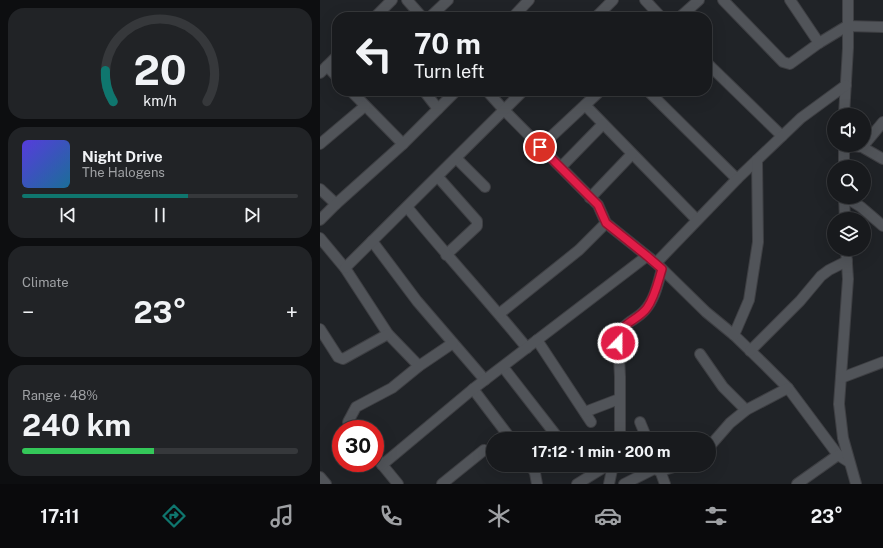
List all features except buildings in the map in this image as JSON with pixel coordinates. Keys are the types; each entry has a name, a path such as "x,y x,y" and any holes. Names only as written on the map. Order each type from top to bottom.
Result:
{"street":[{"path":"380,12 392,0"},
{"path":"407,0 418,12"},
{"path":"435,12 448,0"},
{"path":"518,12 529,0"},
{"path":"601,12 613,0"},
{"path":"645,0 656,12"},
{"path":"686,12 699,0"},
{"path":"723,0 786,64 796,61 819,43 847,26 883,27"},
{"path":"790,0 819,43"},
{"path":"844,108 848,48 848,0"},
{"path":"332,61 323,70 332,74"},
{"path":"712,68 782,136"},
{"path":"620,432 620,377 618,336 626,325 644,312 648,306 656,289 659,266 697,220 737,179 801,118 846,85"},
{"path":"356,96 403,144"},
{"path":"428,96 438,109"},
{"path":"320,220 403,144 451,96"},
{"path":"491,96 598,205 606,223 659,266 706,312 734,335 788,388 838,455 849,462"},
{"path":"345,268 518,96"},
{"path":"540,147 595,96"},
{"path":"653,96 737,179"},
{"path":"585,105 697,220"},
{"path":"320,144 365,106"},
{"path":"871,136 883,122"},
{"path":"561,167 603,124"},
{"path":"871,151 881,157"},
{"path":"590,198 632,154"},
{"path":"456,158 485,187"},
{"path":"734,335 749,300 758,242 757,160"},
{"path":"438,177 477,221 477,226 473,231 446,255"},
{"path":"320,189 336,204"},
{"path":"856,204 883,226"},
{"path":"407,207 446,255 499,314 527,348"},
{"path":"499,314 579,250 606,223"},
{"path":"320,238 345,268 388,334 419,366"},
{"path":"372,241 417,301 485,380"},
{"path":"384,456 473,390 647,256"},
{"path":"847,256 848,279 839,404 841,426 849,462 856,484"},
{"path":"750,351 800,301 821,276 847,261"},
{"path":"320,329 338,357 343,359 388,334"},
{"path":"537,340 591,422"},
{"path":"349,420 356,407 392,388 419,366 453,343"},
{"path":"700,354 722,387 746,410"},
{"path":"841,378 883,362"},
{"path":"503,367 553,432"},
{"path":"716,439 730,423 746,410 788,388"},
{"path":"473,390 506,432"},
{"path":"585,412 619,399"},
{"path":"640,422 644,432"},
{"path":"442,484 484,450"},
{"path":"797,484 838,455"},
{"path":"384,467 398,484"},
{"path":"534,472 537,484"},
{"path":"577,484 597,472"},
{"path":"609,484 612,472"},
{"path":"624,484 648,472"},
{"path":"660,472 665,484"},
{"path":"320,477 326,484"}],"route":[{"path":"540,147 598,205 606,223 662,269 656,289 648,306 644,312 626,325 620,332 618,336 618,343"}]}
